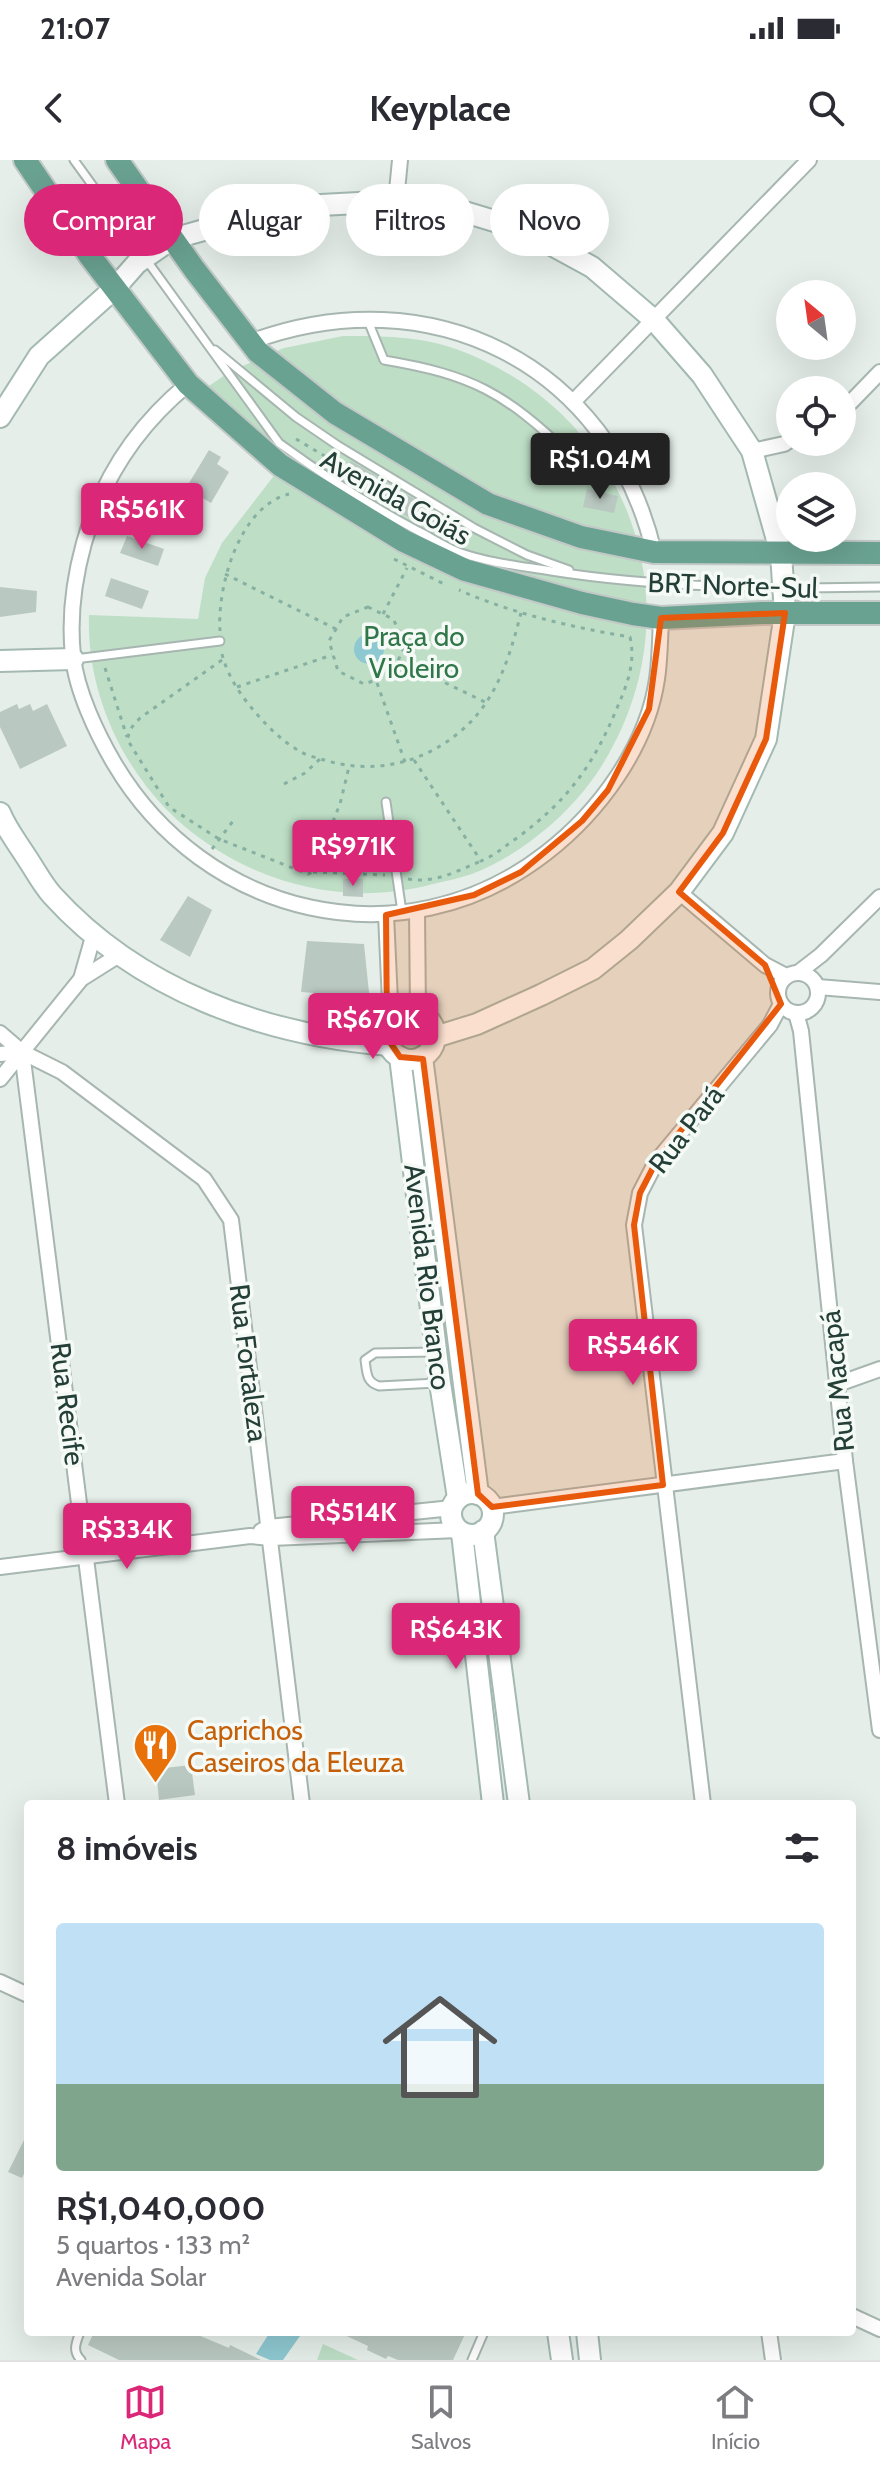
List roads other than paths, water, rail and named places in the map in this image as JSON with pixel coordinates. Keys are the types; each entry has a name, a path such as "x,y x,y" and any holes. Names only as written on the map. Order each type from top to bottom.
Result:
{"main road":[{"name":"Avenida Goiás","path":"25,160 90,256 188,384 280,465 404,541 465,570 582,603 661,618 880,613"},
{"name":"Avenida Goiás","path":"117,160 134,184"},
{"name":"Avenida Goiás","path":"183,254 250,342 335,413 488,504 581,537 654,552 880,553"}],"street":[{"path":"398,184 400,160"},
{"path":"573,402 809,160"},
{"path":"183,236 321,205 346,204"},
{"path":"435,1037 477,1024 593,969 629,940 679,892 723,833 766,739 785,613 781,554 752,451 702,375 654,320 592,267 524,230 474,215"},
{"path":"0,417 39,356 148,256"},
{"path":"250,342 282,330 340,320 422,323 468,336 527,364 573,402 615,455 648,527 654,552"},
{"path":"856,395 880,372"},
{"path":"188,384 165,403 135,436 113,469 96,507 78,567 72,617 73,659 86,704 105,747 131,792 162,828 202,861 279,901 333,914 410,913 474,895 521,872 582,821 608,790 635,743 657,679 661,618"},
{"path":"752,451 776,446"},
{"path":"2,662 73,659"},
{"path":"0,813 50,893 93,937 151,977 229,1012 335,1040 394,1051 406,1059 422,1057 429,1052 435,1037 431,1023 418,1013 403,1013 391,1023"},
{"path":"679,892 765,965 802,982 837,990 880,992"},
{"path":"802,982 821,955 880,897"},
{"path":"410,913 418,1013"},
{"path":"386,915 391,1023 388,1030 394,1051"},
{"path":"81,979 93,937"},
{"path":"0,1079 81,979 119,955"},
{"name":"Rua Pará","path":"702,1800 634,1225 640,1193 656,1162 770,1025 792,1010 811,1009 802,982"},
{"name":"Rua Macapá","path":"802,982 778,996 792,1010 801,1031 845,1461 880,1730"},
{"name":"Rua Fortaleza","path":"0,1033 22,1052 62,1072 204,1179 231,1220 302,1800"},
{"name":"Avenida Rio Branco","path":"394,1051 440,1383 470,1502"},
{"path":"0,1054 22,1052"},
{"name":"Rua Recife","path":"22,1052 117,1800"},
{"name":"Avenida Rio Branco","path":"422,1057 470,1502"},
{"path":"838,1384 880,1369"},
{"path":"0,1567 250,1536 470,1502 663,1485 845,1461"},
{"path":"270,1532 460,1532 473,1535 483,1531 492,1521 470,1502"},
{"path":"470,1502 451,1520 460,1532 493,1800"},
{"path":"420,1512 422,1532"},
{"path":"483,1531 518,1800"},
{"path":"863,1595 880,1603"},
{"path":"0,1982 24,1993"},
{"path":"856,2318 880,2329"},
{"path":"559,2336 562,2360"},
{"path":"587,2336 590,2360"},
{"path":"770,2336 773,2360"}],"lane":[{"name":"BRT Norte-Sul","path":"74,160 279,443 381,510 459,552 492,561 658,584 783,589 880,587"},
{"path":"367,319 384,360 432,368 468,380 505,399 530,417 569,454 615,455"},
{"name":"BRT Norte-Sul","path":"206,342 296,417 337,445 474,528 527,555 586,576"},
{"path":"73,659 220,641"},
{"path":"386,802 410,913"},
{"path":"437,1352 375,1353 365,1360 367,1378 379,1386 440,1383"},
{"path":"78,2336 74,2347 76,2356 81,2360"},
{"path":"472,2360 482,2336"}],"water":[{"path":"369,634 379,639 384,649 379,659 369,664 359,659 354,649 359,639"},
{"path":"267,2336 300,2336 283,2360 270,2360 256,2354"}],"place":[{"name":"Caprichos Caseiros da Eleuza","path":"156,1785"}],"park label":[{"name":"Praça do Violeiro","path":"414,652"}]}
